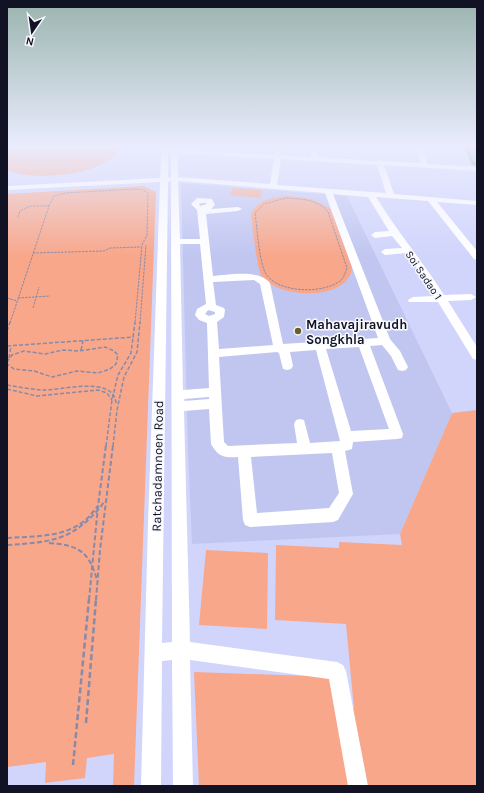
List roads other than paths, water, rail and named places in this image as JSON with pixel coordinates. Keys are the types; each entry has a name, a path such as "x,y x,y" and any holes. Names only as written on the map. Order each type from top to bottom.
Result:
{"street":[{"path":"7,188 116,182"},
{"name":"Ratchadamnoen Road","path":"151,786 155,523 170,182"},
{"name":"Ratchadamnoen Road","path":"172,182 190,206 176,242 183,786"},
{"path":"209,182 273,187 308,187 328,191 477,204"},
{"path":"273,187 274,182"},
{"path":"386,182 391,196"},
{"path":"328,191 385,341 396,354 402,367"},
{"name":"Soi Sadao 1","path":"371,195 394,233 422,268 477,356"},
{"path":"431,200 477,257"},
{"path":"238,209 190,206 205,241 212,307 218,308 220,313 218,318 212,320 214,398 218,444 225,452 304,448 397,434 363,343"},
{"path":"375,235 394,233"},
{"path":"176,242 205,241"},
{"path":"385,252 407,250"},
{"path":"209,279 255,277 261,279 265,283 281,349 287,366"},
{"path":"413,300 471,297"},
{"path":"213,353 385,341"},
{"path":"244,451 250,520 333,515 346,494 342,442 320,346"},
{"path":"178,401 214,398"},
{"path":"300,424 304,448"},
{"path":"154,653 181,650 337,670 358,786"}],"place":[{"name":"Mahavajiravudh Songkhla","path":"298,331"}]}
